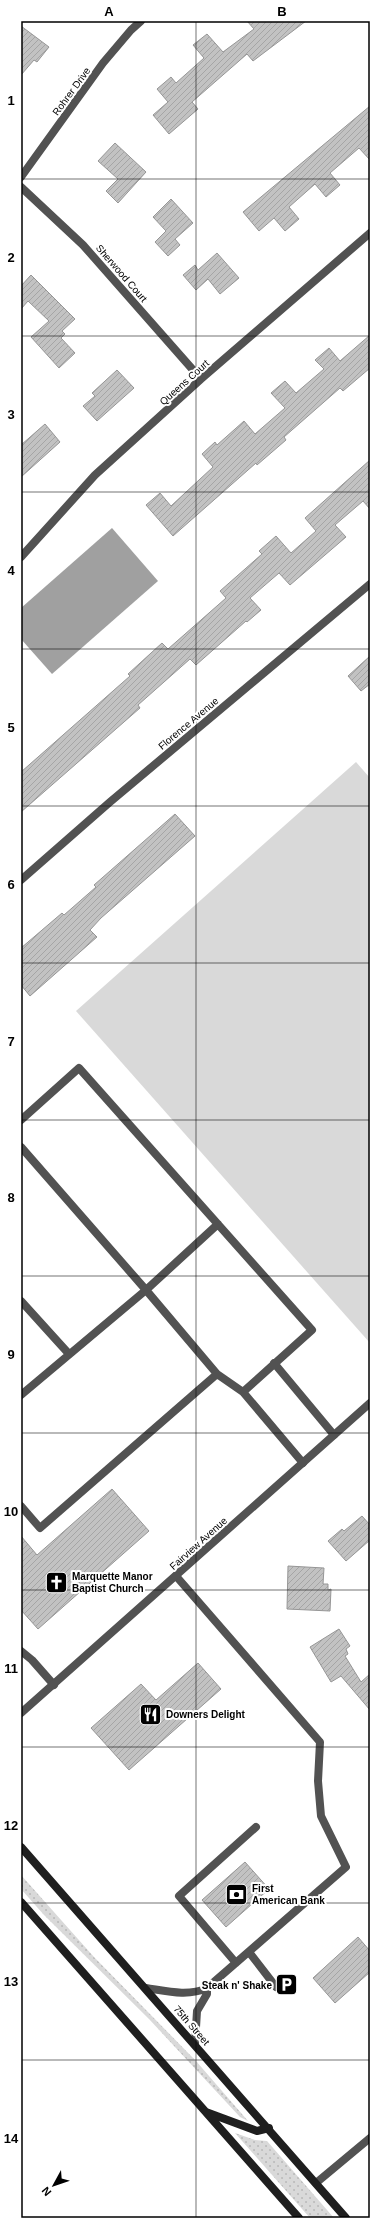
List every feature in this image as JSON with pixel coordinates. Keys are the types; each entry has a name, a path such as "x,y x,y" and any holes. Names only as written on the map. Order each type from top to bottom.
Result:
{"main road":[{"name":"75th Street","path":"21,1847 269,2128 346,2218"},
{"path":"21,1902 299,2218"},
{"path":"206,2112 257,2131 269,2128"}],"street":[{"name":"Rohrer Drive","path":"21,177 104,63 131,30 141,21"},
{"name":"Sherwood Court","path":"21,187 83,245 201,379"},
{"name":"Queens Court","path":"21,557 95,475 201,379 370,233"},
{"name":"Florence Avenue","path":"21,880 116,797 370,584"},
{"path":"21,1120 79,1068 312,1330 242,1392"},
{"path":"21,1147 217,1374 242,1392 302,1463"},
{"path":"21,1395 146,1290 218,1224"},
{"path":"21,1301 69,1354"},
{"path":"274,1363 334,1435"},
{"path":"21,1506 40,1528 217,1374"},
{"name":"Fairview Avenue","path":"21,1713 370,1403"},
{"path":"146,1988 179,1993 194,1993 207,1988 346,1867 321,1816 318,1781 320,1742 176,1576"},
{"path":"21,1651 32,1660 54,1685"},
{"path":"236,1963 179,1896 256,1828"},
{"path":"249,1952 276,1987"},
{"path":"195,2044 198,2011 207,1994 207,1988"},
{"path":"316,2183 370,2138"}],"shaded area":[{"path":"112,528 158,581 52,674 21,639 21,608"},
{"path":"356,762 370,778 370,1343 76,1011"},
{"path":"21,1875 94,1957 196,2061 248,2121 240,2117 149,2019 44,1915 21,1889"},
{"path":"235,2133 255,2140 267,2141 334,2218 310,2218"}],"building":[{"path":"247,21 306,21 253,61 247,54 192,102 198,109 169,134 153,115 168,102 157,89 171,77 176,83 204,58 193,45 207,34 223,52 254,29"},
{"path":"21,26 49,47 37,62 34,60 21,75"},
{"path":"370,106 370,160 359,148 330,173 340,185 326,197 315,184 289,207 299,219 285,231 274,218 259,231 243,212"},
{"path":"115,143 146,172 118,203 106,191 118,179 98,161"},
{"path":"171,199 193,223 175,239 180,245 168,256 155,242 166,231 153,217"},
{"path":"217,253 239,278 220,294 208,279 196,290 183,275 195,265 198,270"},
{"path":"31,275 75,319 62,331 65,334 61,338 75,353 59,368 31,337 49,321 28,301 21,309 21,286"},
{"path":"370,335 370,368 343,391 340,388 284,437 286,440 257,465 256,463 173,536 146,505 160,493 171,506 213,467 202,454 215,442 217,445 244,421 255,434 285,408 271,393 285,381 296,393 324,369 315,360 329,348 340,361"},
{"path":"117,370 134,388 97,421 83,406 95,396 92,393"},
{"path":"45,424 60,442 21,477 21,445"},
{"path":"370,460 370,509 363,501 335,525 346,537 290,585 279,573 250,598 261,610 247,622 246,621 196,665 190,659 138,705 140,708 21,812 21,772 130,676 128,674 162,643 168,649 226,598 220,591 262,554 259,551 276,536 291,553 316,531 305,518"},
{"path":"370,656 370,684 361,691 348,676"},
{"path":"175,814 195,836 101,918 90,930 97,937 30,996 21,985 21,948 62,913 64,915 96,887 94,885"},
{"name":"Marquette Manor Baptist Church","path":"112,1489 149,1531 38,1629 21,1610 21,1536 37,1555"},
{"path":"362,1516 370,1525 370,1540 346,1561 328,1541 342,1529 344,1531"},
{"path":"288,1566 324,1568 323,1584 328,1584 328,1590 331,1589 330,1611 287,1609"},
{"path":"339,1629 350,1646 346,1649 348,1654 345,1656 361,1682 370,1674 370,1710 341,1676 331,1682 310,1647"},
{"name":"Downers Delight","path":"198,1663 221,1689 129,1770 91,1728 141,1684 156,1700"},
{"name":"First American Bank","path":"245,1862 269,1889 226,1927 202,1900"},
{"path":"358,1937 370,1951 370,1972 335,2003 313,1978"}],"place":[{"name":"Marquette Manor Baptist Church","path":"56,1582"},
{"name":"Downers Delight","path":"150,1714"},
{"name":"First American Bank","path":"236,1894"},
{"name":"Steak n' Shake","path":"287,1985"}]}
